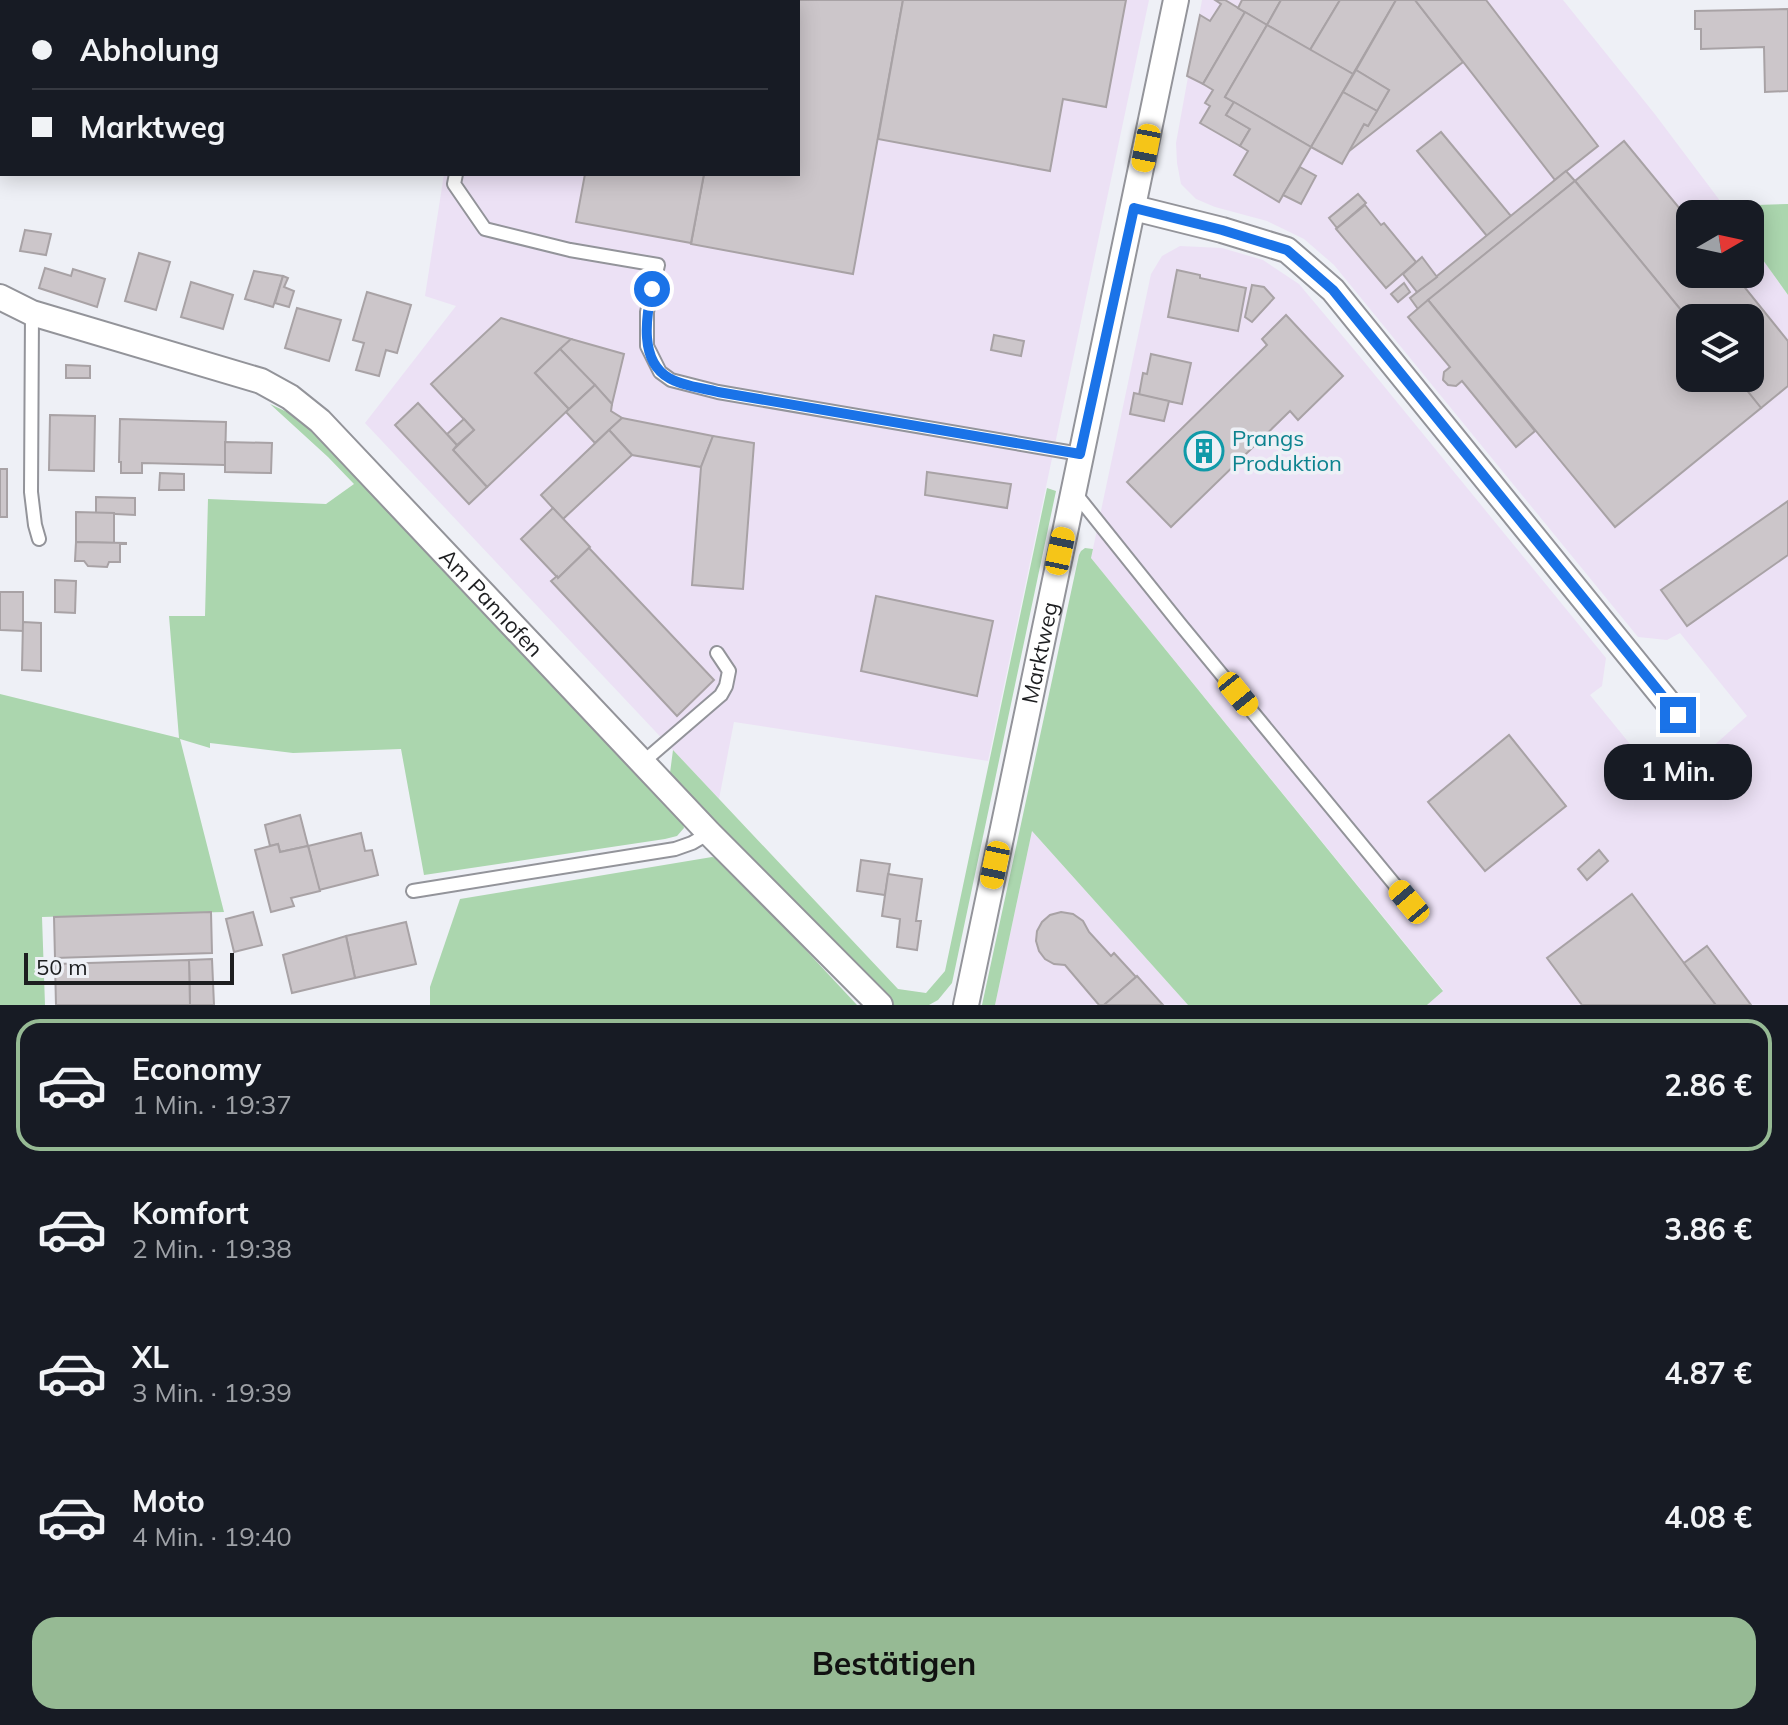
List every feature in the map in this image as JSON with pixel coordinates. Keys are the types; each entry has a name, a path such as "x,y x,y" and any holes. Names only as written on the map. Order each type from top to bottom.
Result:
{"street":[{"name":"Marktweg","path":"966,1005 1176,0"},
{"path":"1134,208 1287,250 1333,290 1678,715"},
{"name":"Am Pannofen","path":"0,297 32,313 261,381 290,397 320,421 709,833 880,1005"}],"lane":[{"path":"456,176 454,184 485,229 570,250 658,265 647,312 647,346 660,372 671,380 718,392 1080,454"},
{"path":"32,313 31,492 39,539"},
{"path":"1073,490 1409,902"},
{"path":"643,762 721,695 729,671 717,653"},
{"path":"413,891 675,849 709,833"}],"shaded area":[{"path":"800,0 1149,0 988,761 734,722 719,799 365,423 456,306 425,296 444,176 800,176"},
{"path":"1202,0 1563,0 1719,200 1676,200 1676,288 1764,288 1764,262 1788,295 1788,1005 1427,1005 1443,990 1091,558 1151,274 1162,256 1180,246 1222,248 1263,260 1299,284 1361,358 1606,658 1602,686 1590,695 1666,788 1747,716 1680,633 1667,640 1638,637 1334,265 1304,239 1267,221 1196,199 1181,184 1176,143"},
{"path":"1032,831 1188,1005 995,1005"}],"green space":[{"path":"1788,204 1788,295 1764,262 1764,205"},
{"path":"270,404 287,412 317,434 682,820 684,828 677,836 665,839 424,875 401,749 293,753 210,743 210,748 180,739 224,912 42,917 45,1005 0,1005 0,694 179,738 169,616 205,616 208,499 326,504 354,484"},
{"path":"1047,488 1056,491 952,983 938,1000 929,1005 894,1005 878,994 670,773 673,750 898,989 926,993 945,971"},
{"path":"1085,548 1093,549 1091,558 1443,991 1427,1005 1188,1005 1032,831 995,1005 982,1005 1079,555"},
{"path":"712,857 721,859 857,1005 430,1005 430,987 460,899"}],"building":[{"path":"800,0 903,0 853,274 691,244 704,176 800,176"},
{"path":"903,0 1126,0 1106,107 1063,99 1050,171 878,139"},
{"path":"1215,0 1225,0 1245,12 1203,84 1187,76 1200,15 1210,21 1221,4"},
{"path":"1242,0 1281,0 1267,25 1238,8"},
{"path":"1281,0 1340,0 1310,50 1267,25"},
{"path":"1340,0 1396,0 1353,74 1310,50"},
{"path":"1396,0 1415,0 1463,62 1348,152 1389,90 1356,70"},
{"path":"1415,0 1486,0 1598,146 1555,180"},
{"path":"1788,9 1788,91 1765,92 1764,47 1701,49 1701,29 1695,29 1695,11"},
{"path":"1245,12 1267,25 1225,97 1234,102 1226,115 1250,129 1240,146 1200,123 1210,106 1205,103 1213,90 1203,84"},
{"path":"1267,25 1353,74 1311,147 1225,97"},
{"path":"1356,70 1389,90 1377,111 1343,92"},
{"path":"1343,92 1377,111 1368,126 1364,124 1342,164 1311,147"},
{"path":"1234,102 1311,147 1279,202 1234,175 1248,151 1240,146 1250,129 1226,115"},
{"path":"1441,132 1511,216 1487,236 1417,151"},
{"path":"1624,141 1676,204 1676,288 1745,288 1758,304 1676,304 1575,181"},
{"path":"1300,167 1316,176 1301,204 1283,195"},
{"path":"1566,171 1575,181 1418,309 1410,298"},
{"path":"585,176 704,176 691,243 576,222"},
{"path":"1575,181 1676,304 1676,392 1748,392 1761,408 1615,527 1428,300"},
{"path":"1358,194 1366,203 1337,228 1329,218"},
{"path":"1365,205 1416,262 1386,288 1336,229"},
{"path":"25,230 51,234 46,255 20,251"},
{"path":"139,253 170,262 156,310 125,301"},
{"path":"1422,257 1437,277 1417,292 1403,274"},
{"path":"45,268 71,276 73,269 105,279 97,307 39,288"},
{"path":"1177,270 1246,288 1238,331 1168,317"},
{"path":"254,271 283,276 273,307 245,299"},
{"path":"283,276 288,278 284,287 294,291 289,307 275,303"},
{"path":"191,282 233,295 223,329 181,317"},
{"path":"1404,283 1410,292 1398,302 1391,294"},
{"path":"1252,285 1264,287 1274,298 1252,322 1245,317"},
{"path":"367,292 411,305 397,353 386,350 379,376 356,370 364,343 353,340"},
{"path":"1428,300 1535,431 1516,447 1462,381 1456,386 1448,385 1443,380 1444,372 1450,367 1408,317"},
{"path":"297,308 341,320 329,361 285,348"},
{"path":"1764,311 1788,341 1788,386 1761,408 1748,392 1764,392"},
{"name":"Prangs Produktion","path":"1286,315 1343,376 1298,420 1290,411 1171,527 1127,482 1267,345 1262,339"},
{"path":"501,318 571,339 535,373 569,409 487,487 453,450 474,430 431,384"},
{"path":"994,335 1024,341 1021,356 991,350"},
{"path":"571,339 624,354 612,404 560,349"},
{"path":"560,349 595,385 569,409 535,373"},
{"path":"1151,354 1191,363 1182,404 1139,395"},
{"path":"66,365 90,366 90,378 66,378"},
{"path":"595,385 612,404 611,411 622,418 595,443 566,412"},
{"path":"1134,393 1169,401 1164,421 1130,414"},
{"path":"418,403 457,445 453,450 487,487 469,504 395,425"},
{"path":"50,415 95,416 94,471 49,470"},
{"path":"622,418 713,436 701,467 632,455 609,430"},
{"path":"120,419 226,422 225,465 142,463 142,473 121,473"},
{"path":"464,419 474,430 457,445 447,434"},
{"path":"609,430 632,455 563,519 541,495"},
{"path":"713,436 754,443 743,589 692,585 701,467"},
{"path":"225,442 272,443 271,473 225,472"},
{"path":"0,469 7,469 7,517 0,517"},
{"path":"927,472 1011,484 1007,508 925,495"},
{"path":"160,473 184,474 184,490 159,490"},
{"path":"96,497 135,498 135,515 96,513"},
{"path":"1788,501 1788,555 1687,626 1661,590"},
{"path":"553,508 590,547 558,578 521,539"},
{"path":"76,512 114,513 114,543 76,542"},
{"path":"76,542 126,544 120,544 120,562 109,562 107,567 88,566 84,561 75,561"},
{"path":"589,548 714,680 677,716 551,581"},
{"path":"55,580 76,581 75,613 55,612"},
{"path":"0,592 23,592 23,631 0,630"},
{"path":"876,596 993,621 977,696 861,671"},
{"path":"23,622 41,623 41,671 22,670"},
{"path":"1509,735 1566,806 1485,871 1428,802"},
{"path":"300,815 308,846 280,852 278,844 270,846 265,825"},
{"path":"361,833 365,851 372,850 378,875 319,890 308,846"},
{"path":"278,844 280,852 308,846 320,891 291,898 294,906 271,912 255,850"},
{"path":"1599,850 1608,861 1587,880 1578,869"},
{"path":"861,860 890,864 885,895 857,891"},
{"path":"888,874 922,879 916,921 921,921 917,950 897,947 900,919 882,916"},
{"path":"1632,894 1716,1005 1582,1005 1547,958"},
{"path":"211,912 212,953 55,958 54,917"},
{"path":"253,912 262,945 234,952 226,919"},
{"path":"1061,912 1073,914 1083,921 1111,956 1114,953 1136,977 1104,1005 1099,1005 1065,965 1054,964 1039,951 1037,931 1042,922 1050,915"},
{"path":"406,922 416,964 355,978 346,936"},
{"path":"346,936 355,978 292,993 283,955"},
{"path":"1707,946 1751,1005 1716,1005 1684,963"},
{"path":"212,959 214,1005 190,1005 189,960"},
{"path":"189,960 190,1005 56,1005 55,964"},
{"path":"1136,977 1163,1005 1104,1005"}],"place":[{"name":"Prangs Produktion","path":"1204,451"}],"route":[{"path":"652,289 647,312 647,346 660,372 671,380 718,392 1080,454 1134,208 1287,250 1333,290 1678,715"}]}
